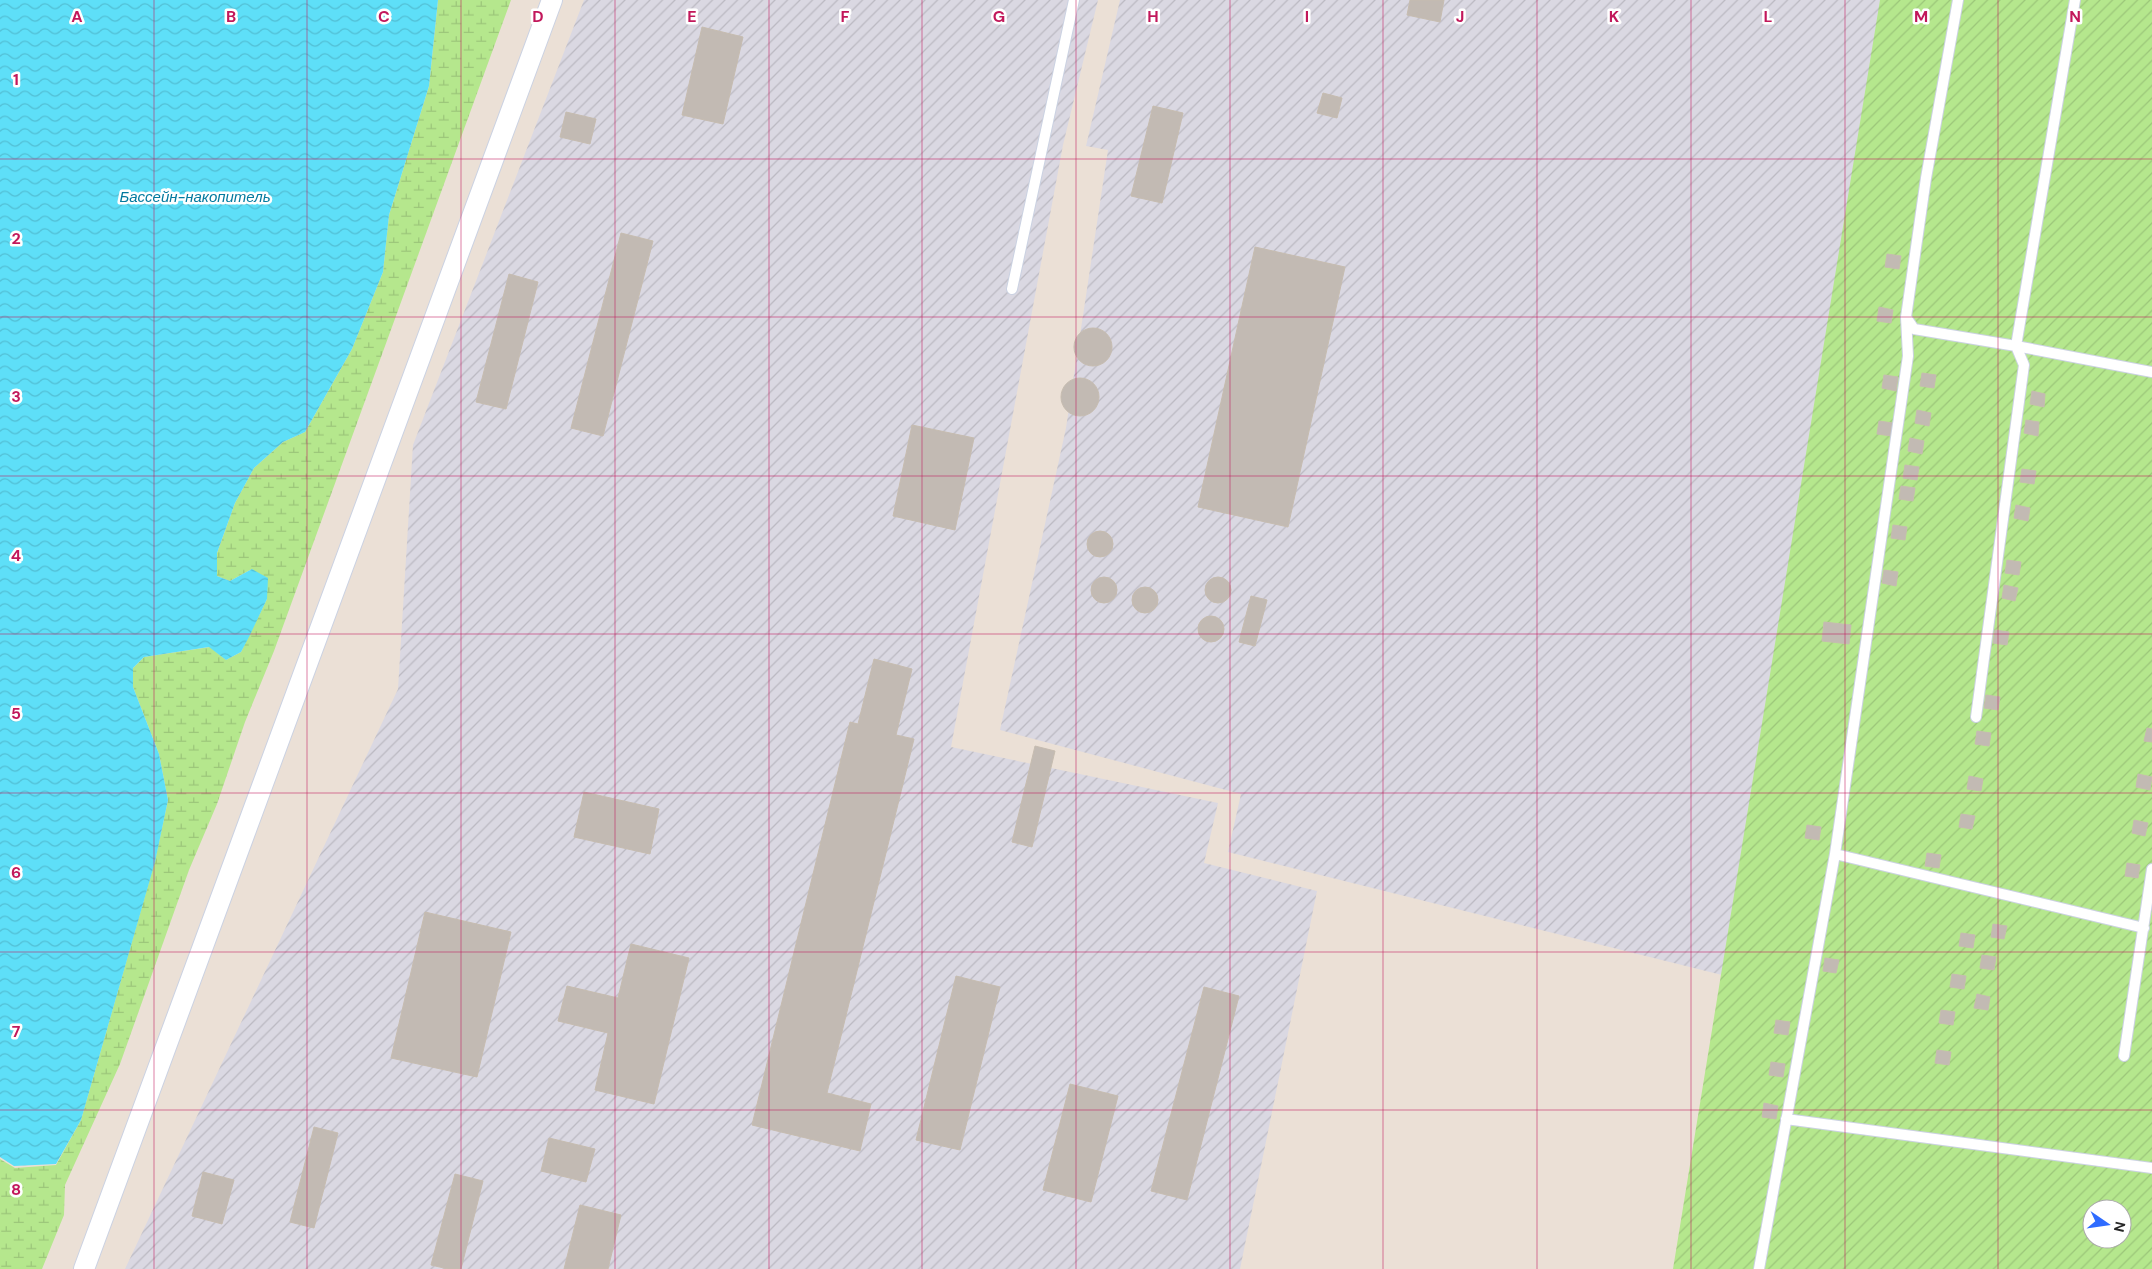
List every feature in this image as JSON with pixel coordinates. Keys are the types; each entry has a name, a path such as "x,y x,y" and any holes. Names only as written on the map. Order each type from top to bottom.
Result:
{"street":[{"path":"84,1269 552,0"}],"lane":[{"path":"1012,289 1074,0"},
{"path":"1759,1269 1835,854 1908,356 1906,317 1926,178 1958,0"},
{"path":"1976,717 2024,365 2016,346 2075,0"},
{"path":"1906,317 1914,329 2152,372"},
{"path":"1835,854 2144,928"},
{"path":"2124,1056 2152,869"},
{"path":"1786,1119 2152,1168"}],"shaded area":[{"path":"584,0 1098,0 1063,145 951,747 1218,803 1204,863 1317,891 1240,1269 125,1269 398,689 413,445"},
{"path":"1120,0 1890,0 1730,977 1228,852 1241,794 1000,730 1066,428 1108,150 1086,146"}],"green space":[{"path":"438,0 511,0 274,651 245,722 217,804 189,870 120,1064 65,1185 64,1215 42,1269 0,1269 0,1159 15,1168 56,1165 81,1120 155,861 168,800 159,754 133,687 133,668 144,657 210,647 226,660 241,652 267,599 252,569 230,581 217,576 217,553 235,503 254,468 283,442 305,432 352,349 383,272 389,215 429,86"},
{"path":"1880,0 2152,0 2152,1269 1673,1269"}],"water":[{"name":"Бассейн-накопитель","path":"0,0 438,0 429,86 389,215 383,272 352,349 305,432 283,442 254,468 235,503 217,553 217,576 230,581 252,569 268,578 267,599 241,652 226,660 209,647 144,657 133,668 133,687 159,754 168,800 155,862 81,1120 56,1164 14,1166 0,1157"}],"building":[{"path":"1410,0 1444,0 1440,22 1407,15"},
{"path":"702,27 743,37 723,124 682,115"},
{"path":"1323,93 1342,98 1337,118 1317,113"},
{"path":"1153,106 1183,113 1162,203 1131,196"},
{"path":"566,112 596,119 590,144 560,137"},
{"path":"621,233 653,241 603,436 571,428"},
{"path":"1255,247 1345,267 1288,527 1198,507"},
{"path":"1887,254 1901,256 1899,269 1885,267"},
{"path":"509,274 538,282 506,409 476,402"},
{"path":"1879,307 1893,310 1891,323 1877,321"},
{"path":"1093,328 1100,329 1106,334 1111,340 1111,354 1106,360 1100,365 1093,366 1086,365 1080,360 1075,354 1074,347 1075,340 1080,334 1086,329"},
{"path":"1922,373 1936,375 1934,388 1920,386"},
{"path":"1884,375 1898,377 1896,391 1882,388"},
{"path":"1080,378 1087,379 1093,384 1098,390 1098,404 1093,410 1087,415 1080,416 1073,415 1067,410 1062,404 1061,397 1062,390 1067,384 1073,379"},
{"path":"2032,391 2045,394 2044,407 2030,404"},
{"path":"1917,410 1931,413 1929,426 1915,423"},
{"path":"2026,420 2039,422 2038,436 2024,433"},
{"path":"1879,421 1893,423 1891,436 1877,434"},
{"path":"912,425 974,438 955,530 893,516"},
{"path":"1910,438 1924,441 1922,454 1908,451"},
{"path":"1905,465 1919,467 1917,480 1903,478"},
{"path":"2022,469 2036,471 2034,484 2020,482"},
{"path":"1901,486 1915,488 1913,501 1899,499"},
{"path":"2016,505 2030,508 2028,521 2014,518"},
{"path":"1893,525 1907,527 1905,540 1891,538"},
{"path":"1100,531 1109,535 1113,544 1109,553 1100,557 1091,553 1087,544 1091,535"},
{"path":"2007,560 2021,562 2019,575 2005,573"},
{"path":"1884,570 1898,572 1896,586 1882,583"},
{"path":"1104,577 1113,581 1117,590 1113,599 1104,603 1095,599 1091,590 1095,581"},
{"path":"1218,577 1227,581 1231,590 1227,599 1218,603 1209,599 1205,590 1209,581"},
{"path":"2004,585 2018,588 2015,601 2002,598"},
{"path":"1145,587 1154,591 1158,600 1154,609 1145,613 1136,609 1132,600 1136,591"},
{"path":"1251,596 1267,600 1255,646 1239,642"},
{"path":"1211,616 1220,620 1224,629 1220,638 1211,642 1202,638 1198,629 1202,620"},
{"path":"1824,622 1851,625 1849,644 1822,641"},
{"path":"1995,630 2009,632 2007,645 1993,643"},
{"path":"874,659 912,669 896,735 914,739 827,1093 871,1104 860,1151 752,1125 850,722 858,724"},
{"path":"1986,695 2000,697 1998,710 1984,708"},
{"path":"2147,728 2152,729 2152,742 2144,741"},
{"path":"1977,731 1991,733 1989,746 1975,744"},
{"path":"1035,746 1055,751 1032,847 1012,842"},
{"path":"2138,774 2152,777 2150,790 2136,787"},
{"path":"1969,776 1983,779 1981,791 1967,789"},
{"path":"584,792 659,809 650,854 574,837"},
{"path":"1961,814 1975,816 1972,829 1959,827"},
{"path":"2134,820 2148,823 2145,836 2132,833"},
{"path":"1807,825 1821,827 1819,840 1805,838"},
{"path":"1927,853 1941,855 1939,868 1925,866"},
{"path":"2127,863 2140,865 2138,878 2125,876"},
{"path":"425,912 511,932 477,1077 391,1058"},
{"path":"1993,924 2007,926 2004,939 1991,937"},
{"path":"1961,933 1975,935 1973,948 1959,946"},
{"path":"631,944 689,958 654,1104 595,1090 608,1033 558,1021 567,986 618,998"},
{"path":"1982,955 1996,957 1994,970 1980,968"},
{"path":"1825,958 1839,960 1836,973 1823,971"},
{"path":"1952,974 1966,976 1964,989 1950,987"},
{"path":"956,976 1000,987 960,1150 916,1140"},
{"path":"1204,987 1239,996 1187,1200 1151,1191"},
{"path":"1977,994 1990,997 1988,1010 1974,1008"},
{"path":"1941,1010 1955,1012 1953,1025 1939,1023"},
{"path":"1776,1020 1790,1022 1788,1035 1774,1033"},
{"path":"1937,1050 1951,1052 1949,1065 1935,1063"},
{"path":"1771,1062 1785,1064 1783,1077 1769,1075"},
{"path":"1070,1084 1118,1096 1091,1202 1043,1190"},
{"path":"1764,1103 1778,1106 1776,1119 1762,1117"},
{"path":"314,1127 338,1133 314,1228 290,1222"},
{"path":"549,1138 595,1149 586,1182 541,1171"},
{"path":"203,1172 234,1180 222,1224 192,1216"},
{"path":"455,1174 483,1181 461,1269 448,1269 431,1265"},
{"path":"580,1205 621,1215 608,1269 564,1269"}]}
